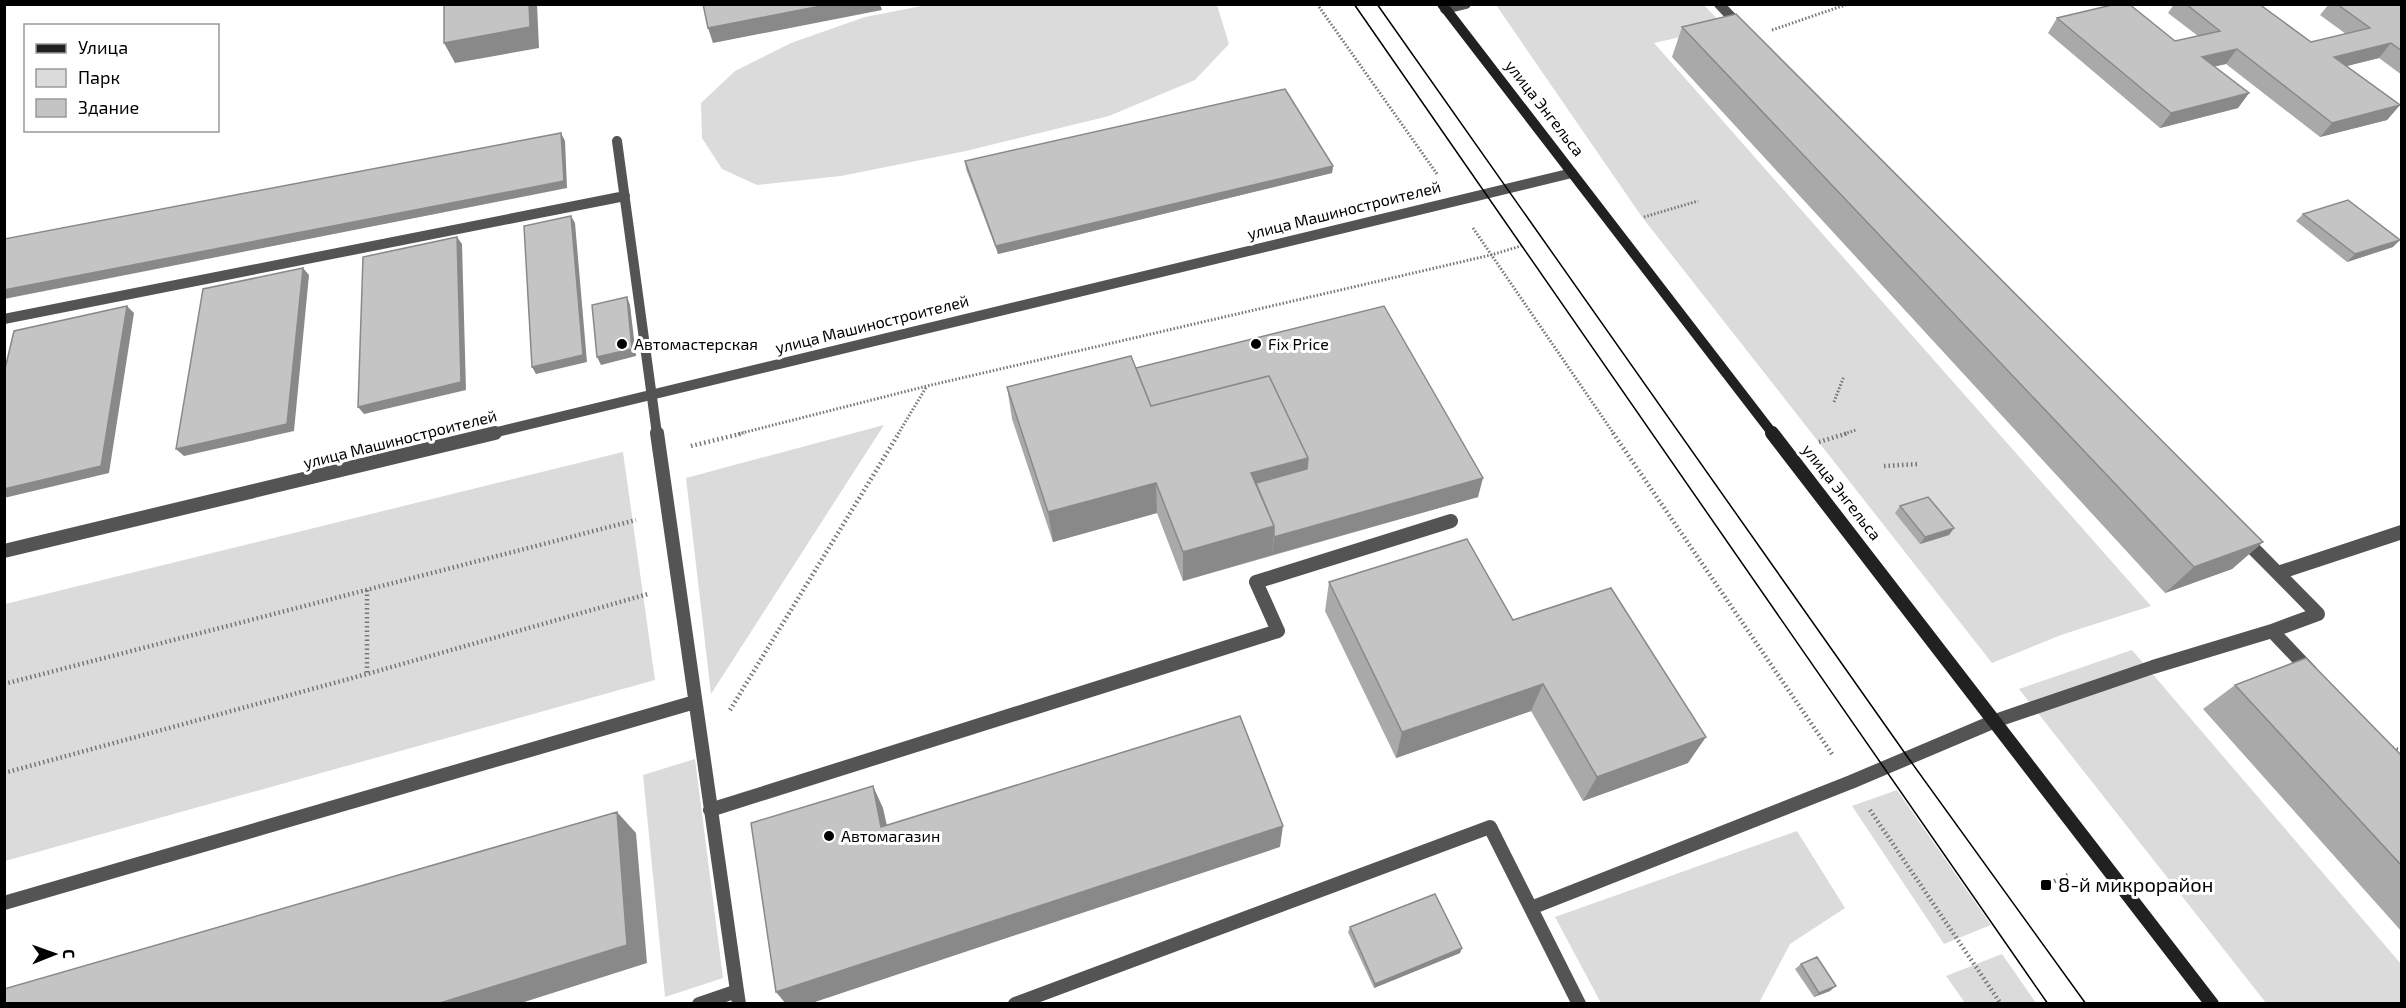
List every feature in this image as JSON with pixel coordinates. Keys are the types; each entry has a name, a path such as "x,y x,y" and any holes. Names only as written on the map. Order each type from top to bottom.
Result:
{"main road":[{"name":"улица Энгельса","path":"1444,7 2212,1004"}],"street":[{"path":"1444,7 1466,4"},
{"path":"1719,4 1751,37"},
{"path":"617,141 702,757 738,997 699,1004"},
{"name":"улица Машиностроителей","path":"4,551 1572,172"},
{"path":"4,318 625,196"},
{"path":"710,810 1278,631 1256,582 1451,521"},
{"path":"1531,908 1851,782 1995,721 2318,614 2236,530"},
{"path":"2278,573 2402,532"},
{"path":"2272,631 2319,680"},
{"path":"4,903 695,702"},
{"path":"1015,1004 1490,827 1579,1004"}],"path":[{"path":"1317,4 1423,155"},
{"path":"1751,37 1848,4"},
{"path":"1642,217 1698,201"},
{"path":"661,454 927,386 1491,255 1521,246"},
{"path":"1491,255 2001,1004"},
{"path":"1834,402 1844,376"},
{"path":"702,757 927,386"},
{"path":"1884,466 1918,464"},
{"path":"4,684 669,511"},
{"path":"4,773 367,674 680,585"},
{"path":"367,590 367,674"},
{"path":"2391,748 2402,752"}],"green space":[{"path":"927,5 1217,5 1229,44 1195,80 1109,116 966,151 841,176 757,185 722,169 702,138 701,103 735,71 791,43 865,17"},
{"path":"1496,5 1704,5 1725,27 1654,43 2151,606 2061,635 1992,663 1642,217"},
{"path":"884,425 711,694 686,478"},
{"path":"623,452 655,680 5,861 5,604"},
{"path":"2132,650 2401,964 2401,1003 2266,1003 2019,689"},
{"path":"695,759 723,978 665,997 643,775"},
{"path":"1897,790 1991,925 1944,944 1852,806"},
{"path":"1797,831 1845,908 1790,944 1759,1003 1601,1003 1555,917"},
{"path":"2002,954 2036,1003 1965,1003 1946,976"}],"building":[{"path":"444,4 529,4 530,27 444,43"},
{"path":"703,4 831,4 708,28"},
{"path":"2116,4 2129,4 2175,41 2220,31 2186,4 2259,4 2311,42 2370,28 2337,4 2402,4 2402,51 2391,43 2334,57 2400,105 2332,123 2237,49 2202,57 2249,93 2171,113 2057,18"},
{"path":"1736,14 2263,542 2194,567 1682,27"},
{"path":"1285,89 1333,166 996,246 965,161"},
{"path":"561,133 564,181 4,290 4,239"},
{"path":"2348,200 2400,240 2355,254 2303,214"},
{"path":"571,216 583,355 532,367 524,226"},
{"path":"457,237 461,382 358,407 363,257"},
{"path":"303,268 287,424 176,449 203,289"},
{"path":"627,297 632,349 597,357 592,305"},
{"path":"127,306 101,466 4,489 4,373 14,331"},
{"path":"1384,306 1483,478 1274,537 1274,526 1256,483 1307,469 1308,458 1269,376 1151,406 1136,368"},
{"path":"1131,356 1151,406 1269,376 1308,458 1251,473 1274,526 1183,552 1156,483 1048,512 1007,387"},
{"path":"1928,497 1954,528 1925,537 1900,506"},
{"path":"1467,539 1513,620 1611,588 1706,737 1597,777 1543,684 1402,732 1329,582"},
{"path":"2306,658 2402,756 2402,866 2235,685"},
{"path":"1240,716 1283,826 776,992 751,823 873,786 881,827"},
{"path":"617,812 627,945 437,1004 4,1004 4,989"},
{"path":"1435,894 1462,948 1375,984 1350,927"},
{"path":"1817,957 1836,986 1819,993 1801,964"}],"tram line":[{"path":"1354,4 2048,1004"},
{"path":"1377,4 1909,759 2086,1004"}],"place":[{"name":"Автомастерская","path":"622,344"},
{"name":"Fix Price","path":"1256,344"},
{"name":"Автомагазин","path":"829,836"},
{"name":"8-й микрорайон","path":"2046,885"}]}
